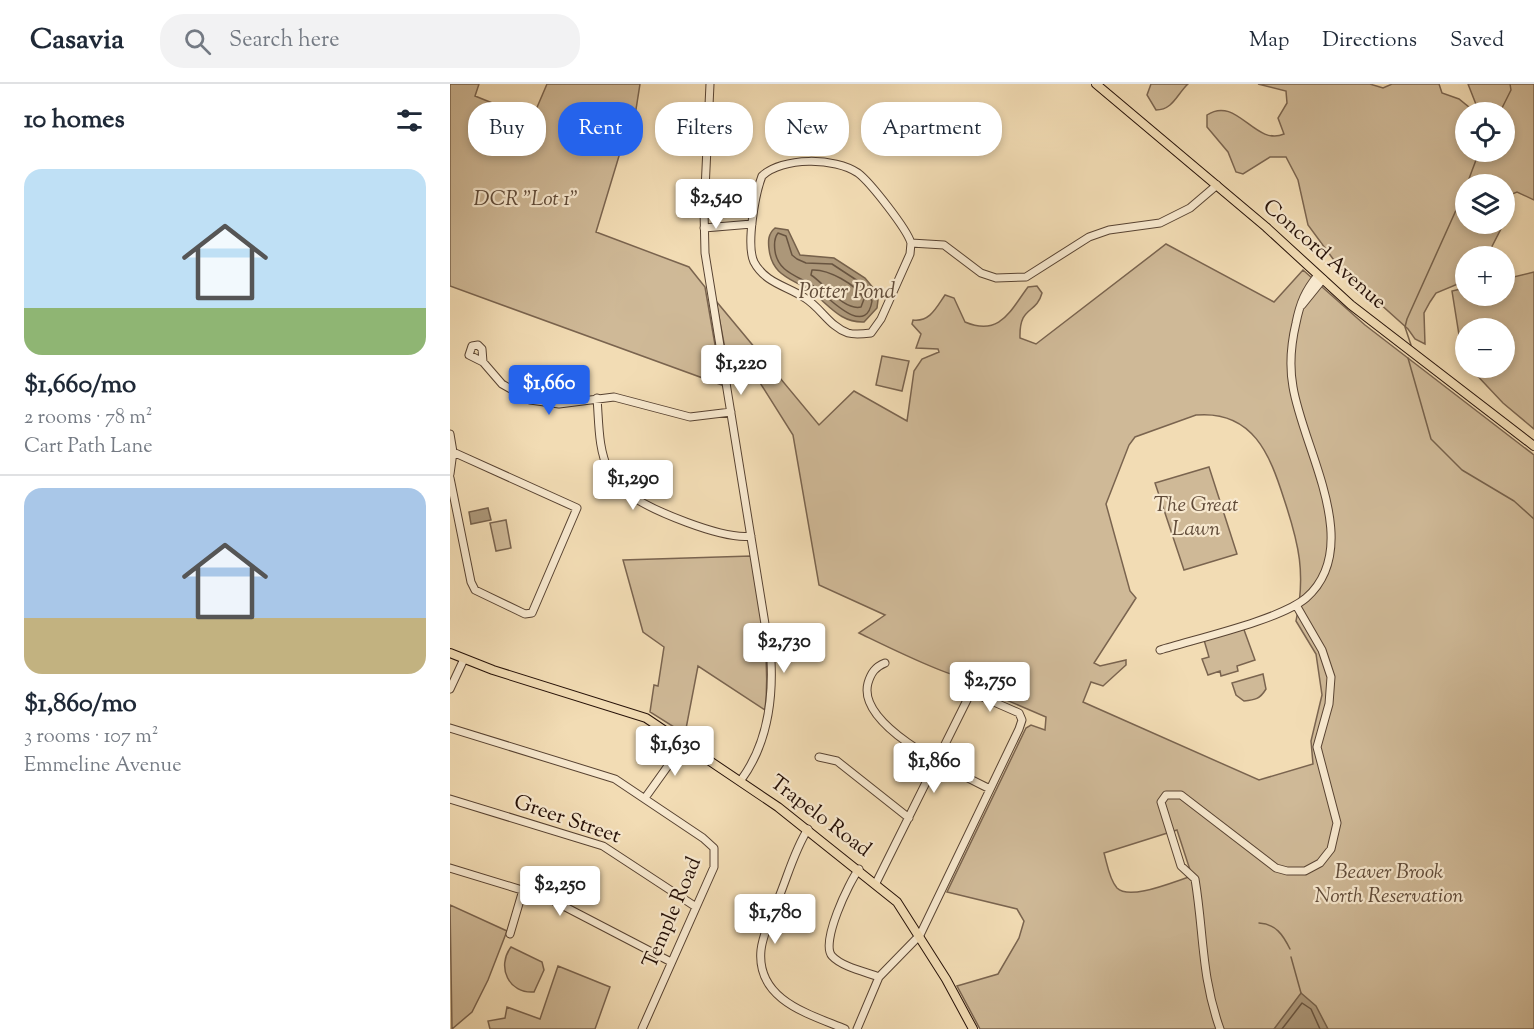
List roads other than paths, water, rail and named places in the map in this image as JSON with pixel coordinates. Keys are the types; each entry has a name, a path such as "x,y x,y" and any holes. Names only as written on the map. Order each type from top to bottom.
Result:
{"main road":[{"name":"Concord Avenue","path":"1096,84 1217,185 1396,341 1534,446"},
{"name":"Trapelo Road","path":"450,653 646,718 741,780 808,829 897,902 958,998 973,1029"}],"street":[{"path":"710,84 704,228 707,269 770,641 771,688 762,737 741,780"},
{"path":"788,162 816,163 857,172 904,228 911,243 910,254 876,327 871,333 850,334 834,324 805,298 765,277 754,262 750,249 752,224 758,186 762,176 770,168 788,162"},
{"path":"911,243 945,245 981,273 996,278 1026,277 1089,237 1109,230 1160,224 1190,208 1217,185"},
{"path":"704,228 752,224"},
{"path":"1160,650 1296,605 1310,593 1321,578 1332,546 1332,525 1292,386 1292,348 1303,293 1320,277"},
{"path":"483,362 502,384 530,400 559,404 597,398 633,400 690,417 731,412"},
{"path":"597,398 605,461 613,478 626,492 720,534 751,536"},
{"path":"450,435 453,452 450,476 471,582 475,590 525,614 532,613 577,508 453,452"},
{"path":"1220,1029 1210,998 1203,962 1195,879 1181,866 1161,802 1166,795 1181,795 1200,812 1232,831 1276,868 1287,872 1312,868 1320,863 1331,849 1336,823 1317,747 1329,704 1331,677 1322,650 1296,605"},
{"path":"450,689 464,659"},
{"path":"885,663 877,666 869,679 866,690 871,708 887,725 936,762 990,789"},
{"path":"857,1029 879,977 920,935 1019,729 1021,716 971,692 876,883"},
{"name":"Temple Road","path":"450,728 605,775 645,798 714,848 714,867 642,1029"},
{"path":"645,798 685,742"},
{"path":"819,757 837,760 909,818"},
{"name":"Greer Street","path":"450,799 603,846 696,907"},
{"path":"808,829 763,940 763,971 773,990 786,1003 845,1029"},
{"path":"450,868 558,902 671,962"},
{"path":"859,869 829,935 828,949 836,959 879,977"},
{"path":"510,934 523,890"}],"water":[{"name":"Potter Pond","path":"775,228 788,230 800,255 834,258 865,278 874,289 878,300 877,308 864,322 848,319 834,311 809,290 783,275 774,265 769,249 769,238"},
{"path":"488,508 491,520 471,524 469,512"},
{"path":"1301,993 1316,1006 1328,1029 1274,1029"}],"waterway":[{"path":"1505,102 1511,90 1510,84"},
{"path":"1471,174 1475,162"},
{"path":"1411,345 1405,327 1407,319 1455,212"},
{"path":"1408,358 1431,439 1462,470 1514,501 1534,519"},
{"path":"1259,923 1278,931 1290,949"},
{"path":"1291,957 1301,993"}],"park label":[{"name":"DCR \"Lot 1\"","path":"526,200"},
{"name":"The Great Lawn","path":"1196,518"},
{"name":"Beaver Brook North Reservation","path":"1389,885"}]}
